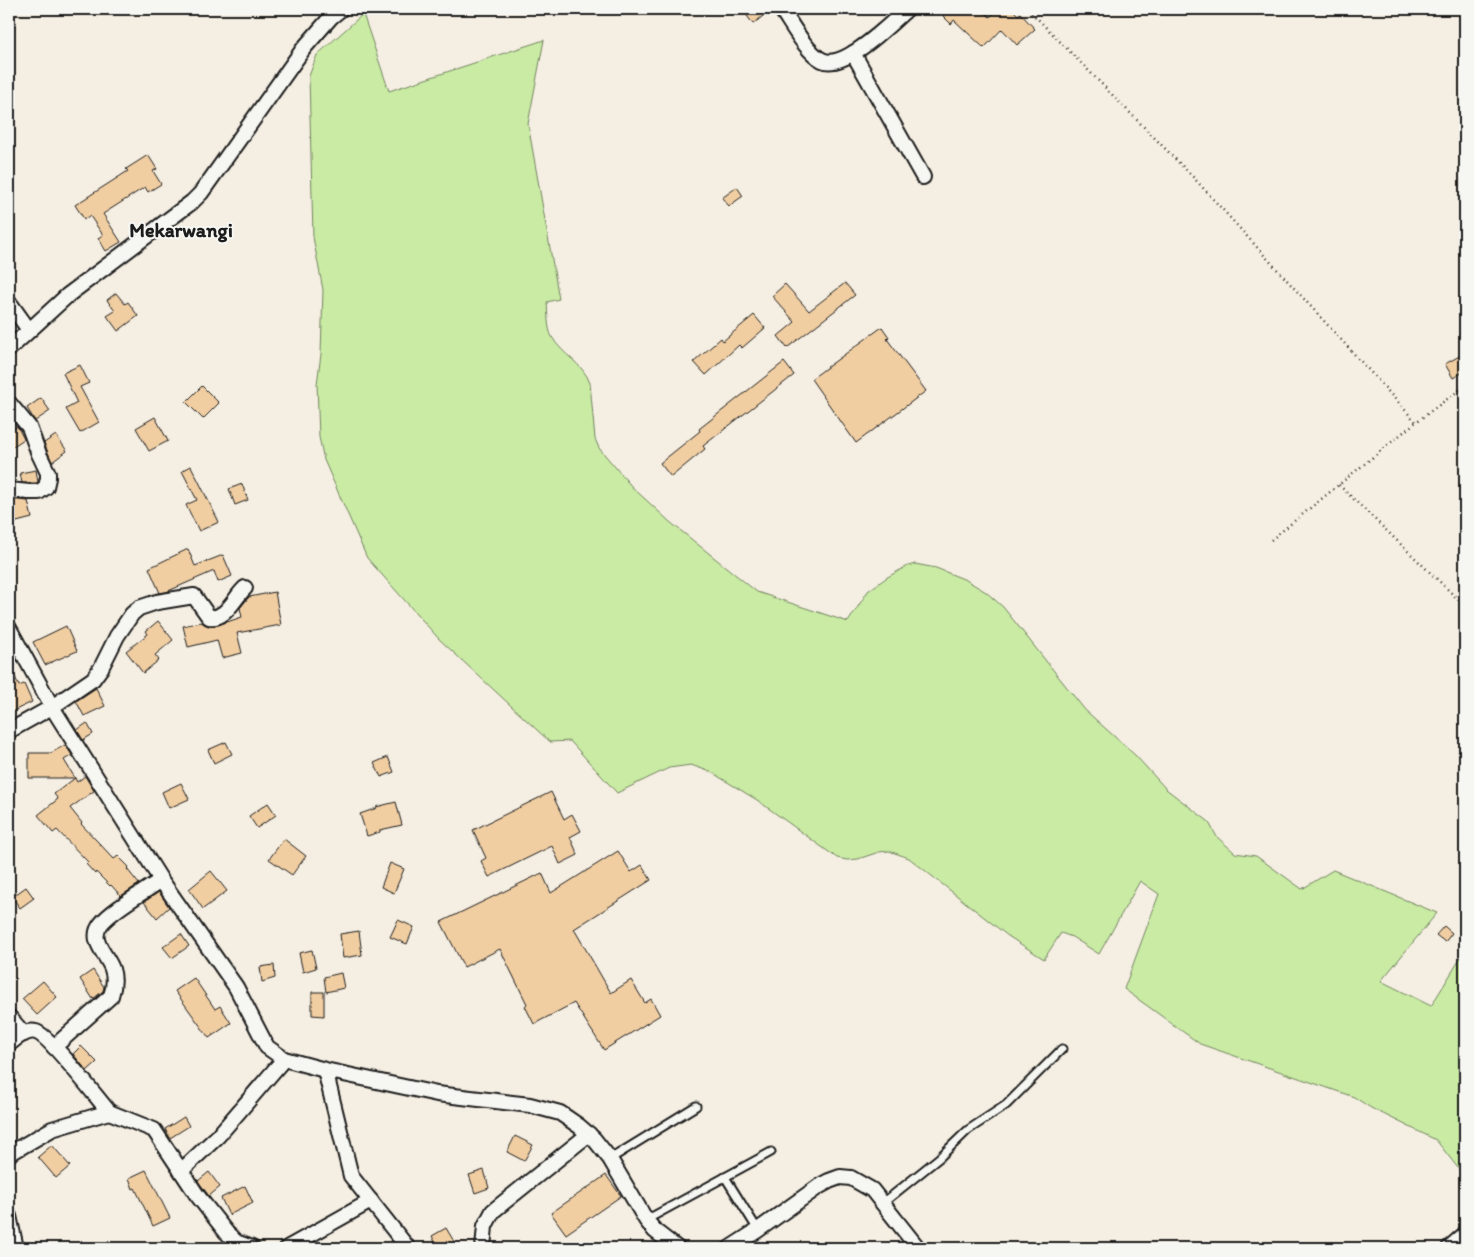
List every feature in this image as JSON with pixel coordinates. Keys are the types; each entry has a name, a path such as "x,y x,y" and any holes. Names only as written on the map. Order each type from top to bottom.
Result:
{"street":[{"path":"9,349 68,295 192,202 201,193 304,48 331,17 341,9"},
{"path":"781,9 807,46 827,62 835,62 852,53 907,9"},
{"path":"852,53 923,177"},
{"path":"9,302 29,330"},
{"path":"9,403 29,427 48,473 48,478 46,487 39,492 9,490"},
{"path":"9,731 52,707 93,679 102,668 117,636 132,614 139,608 157,602 190,596 198,600 208,617 214,618 224,613 238,594 245,588"},
{"path":"9,628 52,707 161,880 236,987 267,1047 284,1059 324,1070 437,1094 530,1104 560,1113 589,1134 610,1159 646,1220 655,1231 677,1248"},
{"path":"54,1046 111,996 113,988 112,970 96,938 97,929 101,922 161,880"},
{"path":"9,1017 24,1034"},
{"path":"9,1044 24,1034 35,1031 42,1035 54,1046 109,1112 154,1130 181,1171 226,1232 236,1242 252,1248"},
{"path":"181,1171 218,1136 284,1059"},
{"path":"324,1070 351,1176 408,1248"},
{"path":"9,1154 52,1129 109,1112"},
{"path":"483,1248 485,1226 493,1211 589,1134"},
{"path":"730,1248 818,1187 840,1177 851,1178 872,1190 918,1248"},
{"path":"287,1248 371,1201"},
{"path":"9,1216 16,1248"},
{"path":"1448,1248 1465,1234"}],"lane":[{"path":"883,1203 939,1158 968,1130 1006,1105 1062,1049"},
{"path":"610,1159 696,1106"},
{"path":"646,1220 771,1152"},
{"path":"725,1177 758,1230"}],"path":[{"path":"1028,9 1193,177 1416,422"},
{"path":"1271,540 1416,422 1465,386"},
{"path":"1339,485 1465,606"}],"green space":[{"path":"363,14 389,91 544,40 528,124 559,299 547,302 549,329 556,343 578,364 590,383 595,439 599,448 632,487 670,522 757,592 848,622 868,591 905,567 915,564 936,568 966,580 986,592 1003,607 1085,710 1136,756 1166,789 1208,821 1217,837 1235,853 1256,856 1302,889 1333,870 1437,913 1381,981 1431,1006 1465,951 1465,1177 1436,1140 1371,1108 1354,1097 1200,1044 1124,989 1159,894 1140,881 1099,954 1072,937 1061,933 1044,959 1008,936 909,858 889,851 879,852 858,859 847,860 837,858 757,800 711,772 691,765 669,768 617,793 570,741 550,742 439,639 367,558 324,460 319,437 317,384 321,354 323,290 313,237 309,76 317,55"}],"building":[{"path":"751,9 772,9 753,24 745,13"},
{"path":"950,9 981,9 990,17 998,9 1012,9 1018,15 1020,13 1035,29 1017,45 1002,29 984,48 954,20 951,24 943,16"},
{"path":"148,155 157,169 153,171 161,184 148,192 145,187 103,214 121,242 106,251 98,238 103,235 90,216 84,219 75,205 128,171 126,169"},
{"path":"737,187 743,196 729,206 722,198"},
{"path":"845,283 855,295 787,348 778,336 795,322 772,296 785,284 809,311"},
{"path":"116,293 125,304 128,302 138,316 118,331 107,316 115,311 107,300"},
{"path":"754,315 765,328 742,348 739,345 706,375 694,362 721,338 723,341"},
{"path":"882,327 889,337 887,339 926,391 856,443 811,379"},
{"path":"1465,353 1465,371 1453,378 1445,364"},
{"path":"784,362 794,375 703,446 705,449 671,477 660,463 700,431 699,429"},
{"path":"80,365 89,383 80,387 99,422 80,433 66,409 77,403 63,373"},
{"path":"202,386 219,403 203,419 186,402"},
{"path":"41,398 50,411 35,421 27,408"},
{"path":"155,417 168,441 149,451 136,428"},
{"path":"17,426 24,439 9,449 9,432"},
{"path":"56,435 67,451 52,462 44,443"},
{"path":"191,466 219,522 199,531 186,505 197,500 182,471"},
{"path":"36,470 38,482 22,483 20,473"},
{"path":"242,484 248,500 235,505 229,489"},
{"path":"9,499 28,501 32,518 9,524"},
{"path":"188,549 195,566 223,555 232,576 218,582 214,571 160,593 149,568"},
{"path":"275,592 281,625 237,633 242,653 222,658 217,640 188,647 183,626 201,622 208,626 215,626 242,617 240,608 249,597"},
{"path":"158,621 173,640 155,655 159,660 143,673 126,651 148,634 146,631"},
{"path":"66,626 77,651 45,665 33,642"},
{"path":"9,663 19,686 24,684 32,702 9,713"},
{"path":"96,688 105,706 84,716 76,701"},
{"path":"87,723 93,734 83,740 77,730"},
{"path":"226,742 232,754 214,763 208,750"},
{"path":"65,745 72,755 64,760 75,778 29,778 29,753 51,753"},
{"path":"388,757 394,772 381,777 374,763"},
{"path":"85,776 94,791 70,808 81,824 114,859 118,856 129,867 127,869 139,884 121,896 96,872 95,874 86,864 88,862 57,830 53,833 38,815 58,799 54,794 75,778 77,782"},
{"path":"181,783 189,799 169,808 162,792"},
{"path":"551,792 564,819 572,814 581,831 570,837 578,855 560,864 552,846 489,877 481,861 486,858 473,830"},
{"path":"396,802 402,825 380,830 380,832 367,836 360,814 376,807"},
{"path":"268,803 276,815 257,828 249,816"},
{"path":"284,839 306,856 292,875 269,859"},
{"path":"618,851 631,872 642,865 651,880 574,929 611,993 631,980 645,1003 651,999 660,1015 604,1050 574,1003 534,1024 525,1006 527,1004 500,949 464,967 441,922 542,873 551,893"},
{"path":"390,863 404,869 394,893 381,887"},
{"path":"211,871 227,891 203,909 189,889"},
{"path":"26,887 34,898 20,908 12,897"},
{"path":"159,892 169,907 157,918 144,902"},
{"path":"398,920 414,927 407,944 390,937"},
{"path":"1444,926 1452,933 1445,942 1436,935"},
{"path":"359,931 362,955 343,958 340,934"},
{"path":"181,934 189,946 172,958 163,947"},
{"path":"312,950 316,968 303,972 299,953"},
{"path":"274,965 275,978 262,982 260,967"},
{"path":"93,970 104,987 103,991 93,999 80,979"},
{"path":"341,973 344,988 326,992 324,977"},
{"path":"194,978 215,1009 220,1006 231,1023 209,1038 175,991"},
{"path":"43,981 57,997 37,1015 22,999"},
{"path":"312,992 324,992 324,1016 312,1015"},
{"path":"81,1046 97,1062 87,1071 73,1054"},
{"path":"184,1117 189,1126 170,1138 165,1129"},
{"path":"515,1136 533,1145 524,1161 507,1152"},
{"path":"52,1145 70,1166 56,1178 38,1157"},
{"path":"146,1170 170,1218 153,1226 129,1178"},
{"path":"484,1170 489,1188 475,1193 469,1175"},
{"path":"209,1172 220,1187 209,1196 198,1181"},
{"path":"606,1175 621,1196 566,1234 551,1213"},
{"path":"245,1186 253,1203 229,1215 221,1198"},
{"path":"446,1228 458,1248 438,1248 432,1236"}],"district":[{"name":"Mekarwangi","path":"181,230"}]}
